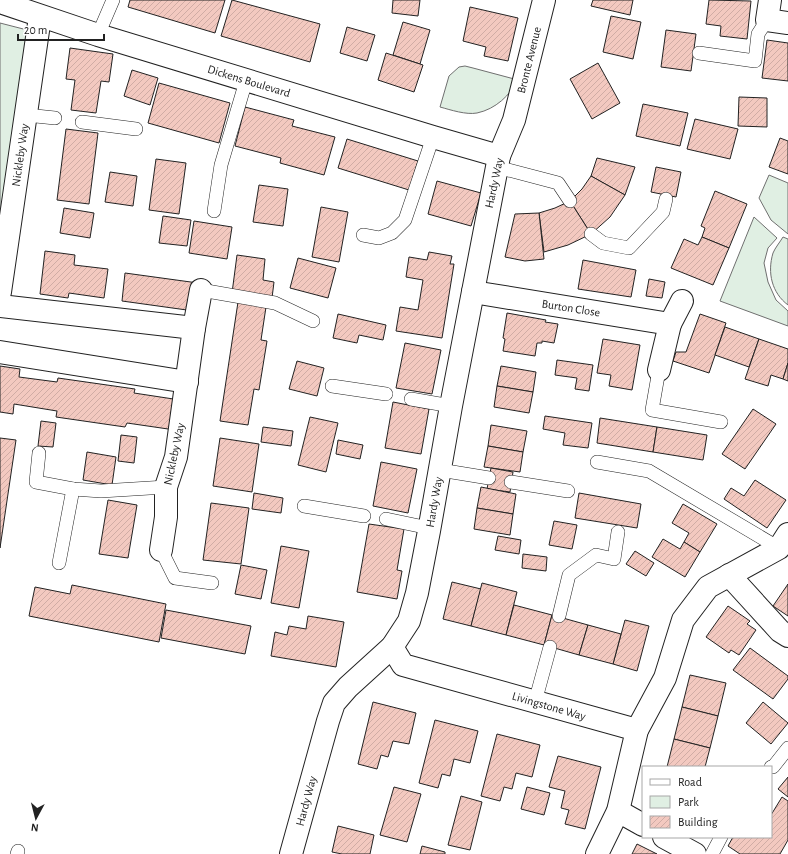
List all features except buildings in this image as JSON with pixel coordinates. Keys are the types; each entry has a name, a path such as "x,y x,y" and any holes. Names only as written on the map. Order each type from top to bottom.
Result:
{"street":[{"name":"Bronte Avenue","path":"514,120 544,0"},
{"name":"Dickens Boulevard","path":"0,2 40,17 433,137 498,162"},
{"name":"Nickleby Way","path":"0,292 40,17"},
{"name":"Hardy Way","path":"291,854 334,703 348,687 392,647 409,621 417,593 498,162 514,120"},
{"name":"Nickleby Way","path":"162,550 166,516 166,487 176,457 194,328 201,290"},
{"name":"Burton Close","path":"473,292 670,324"},
{"path":"659,370 670,324 682,301"},
{"path":"0,306 194,328"},
{"path":"0,352 187,382"},
{"path":"597,854 618,811 637,730 665,678 683,620 708,587 729,576 784,541"},
{"path":"729,576 780,631 788,636"},
{"name":"Livingstone Way","path":"392,647 403,666 637,730"},
{"path":"618,811 642,824"},
{"path":"666,838 695,854"}],"lane":[{"path":"98,35 113,0"},
{"path":"699,53 755,61 758,34 775,14"},
{"path":"214,212 221,165 246,80"},
{"path":"26,115 55,118"},
{"path":"82,122 136,129"},
{"path":"363,235 379,238 392,233 405,220 433,137"},
{"path":"498,162 558,183 570,200"},
{"path":"592,234 603,243 629,248 663,212 666,199"},
{"path":"201,290 275,303 313,321"},
{"path":"659,370 652,410 721,422"},
{"path":"332,386 386,394"},
{"path":"411,399 451,406"},
{"path":"39,454 36,482 72,489 101,491 166,487"},
{"path":"597,462 649,471 784,541"},
{"path":"440,470 489,478"},
{"path":"512,482 568,491"},
{"path":"59,563 72,489"},
{"path":"304,506 364,516"},
{"path":"386,519 429,528"},
{"path":"558,616 569,575 596,555 614,559 618,532"},
{"path":"162,550 175,578 212,583"},
{"path":"535,702 550,647"},
{"path":"772,767 788,748"},
{"path":"712,854 720,838"}],"green space":[{"path":"0,23 35,32 0,285"},
{"path":"465,66 518,80 502,101 484,111 468,113 440,107 449,76 459,67"},
{"path":"769,175 788,183 788,234 771,220 759,198"},
{"path":"754,217 777,238 768,248 764,263 768,282 776,300 788,311 788,326 720,301"},
{"path":"783,237 788,239 788,305 778,295 772,282 771,275 771,260 773,253"}]}
